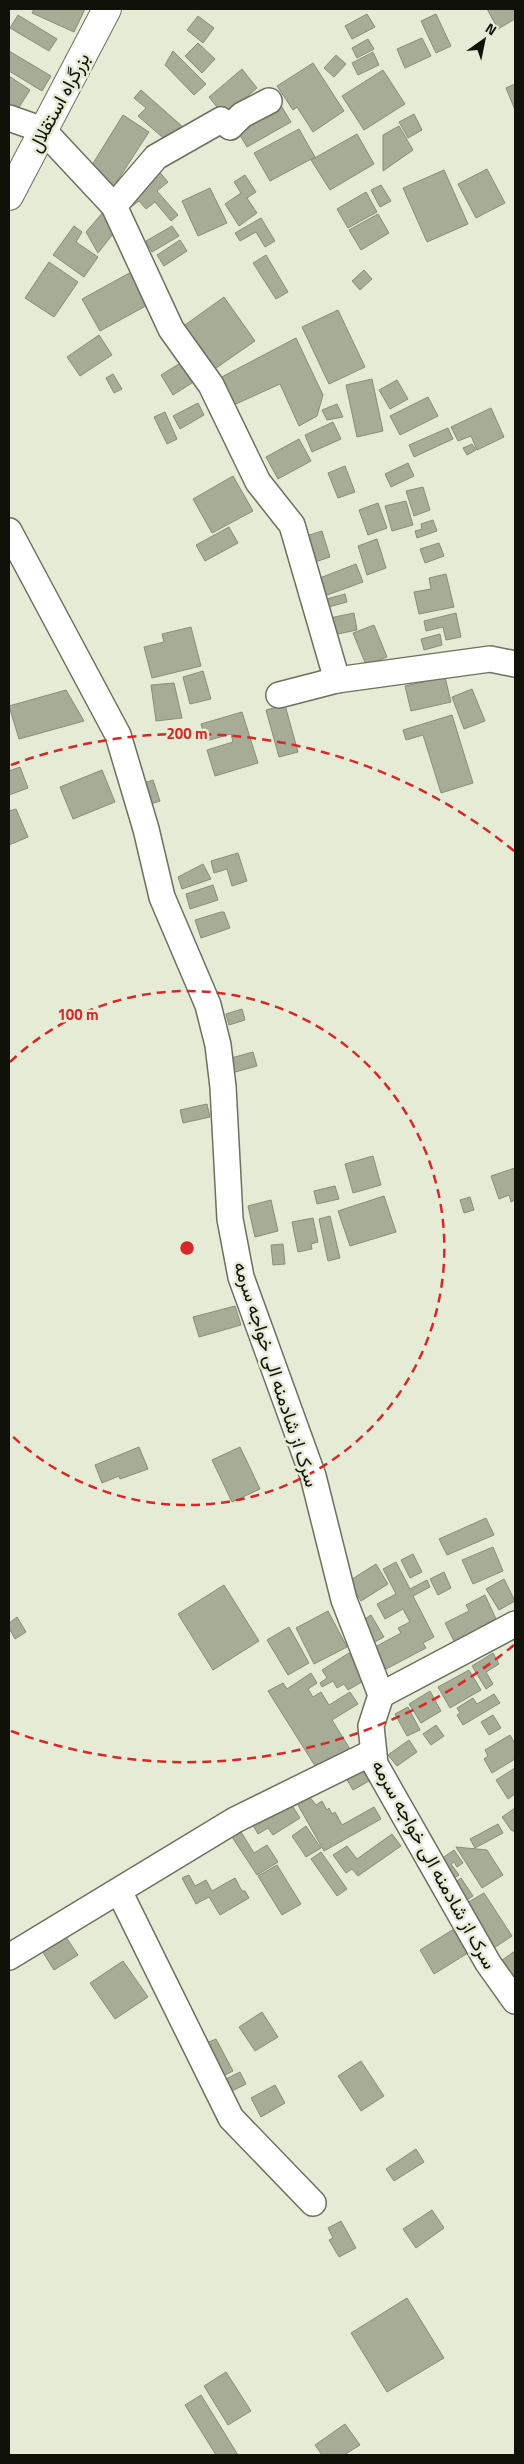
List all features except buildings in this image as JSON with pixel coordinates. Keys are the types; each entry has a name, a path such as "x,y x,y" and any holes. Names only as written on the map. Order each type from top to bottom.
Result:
{"highway":[{"name":"بزرگراه استقلال","path":"9,196 108,9"}],"street":[{"path":"114,206 156,157 221,120 230,127 242,115 269,101"},
{"path":"9,118 43,130 114,206 172,329 211,385 258,482 292,525 337,680"},
{"name":"سرک از شادمنه الی خواجه سرمه","path":"9,531 118,735 146,829 162,897 208,1005 218,1045 224,1087 230,1219 241,1276 313,1476 344,1600 381,1695 371,1726 375,1764 488,1963 515,2001"},
{"path":"279,694 337,680 490,660 515,664"},
{"path":"381,1695 515,1624"},
{"path":"9,1957 235,1820 373,1752"},
{"path":"119,1892 231,2118 312,2203"}]}
